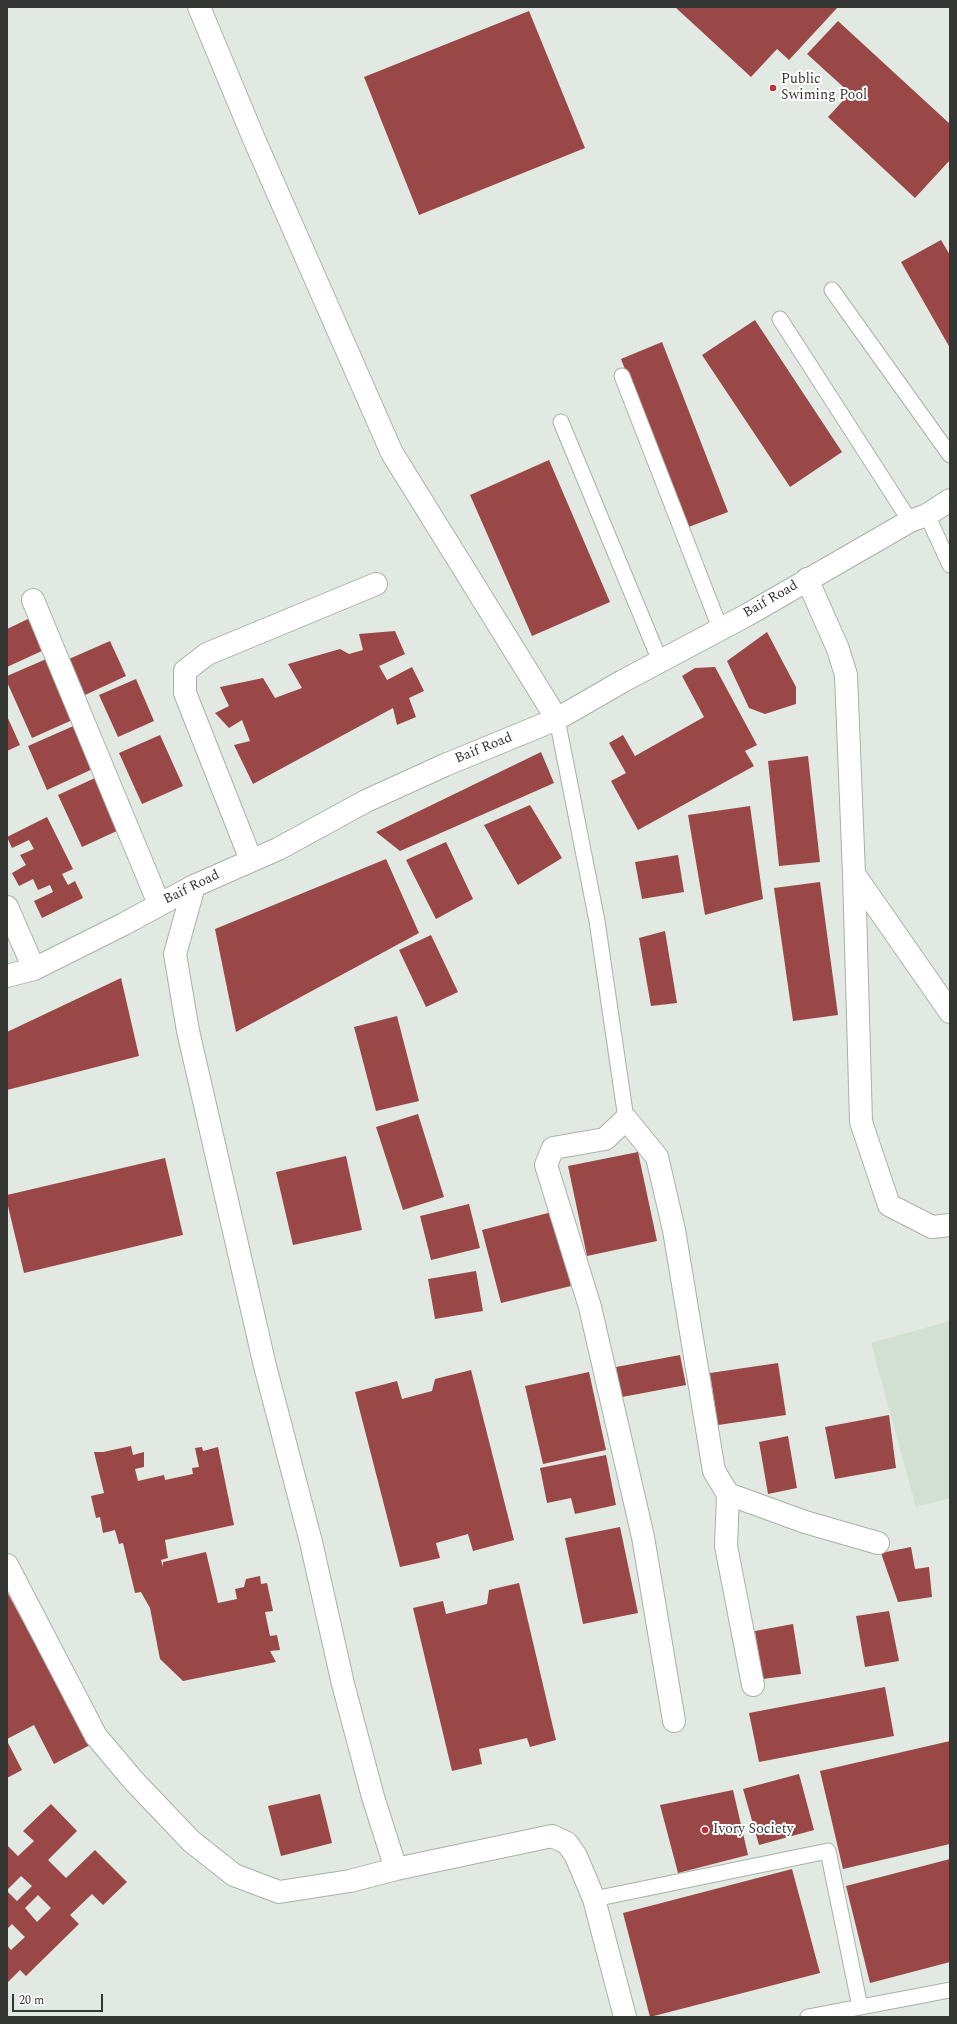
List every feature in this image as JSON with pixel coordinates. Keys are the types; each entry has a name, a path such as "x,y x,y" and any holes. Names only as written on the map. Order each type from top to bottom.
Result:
{"street":[{"path":"199,7 254,139 392,453 557,719"},
{"name":"Baif Road","path":"7,976 34,969 194,886 278,849 366,801 445,765 557,719 950,500"},
{"path":"807,579 838,649 846,675 854,874 861,1122 889,1204 932,1227 950,1225"},
{"path":"251,860 185,693 185,671 207,654 376,584"},
{"path":"33,600 159,904"},
{"path":"854,874 950,1012"},
{"path":"194,886 175,954 188,1031 265,1366 311,1542 343,1684 373,1798 396,1869"},
{"path":"7,907 34,969"},
{"path":"674,1721 642,1537 590,1307 546,1165 554,1148 605,1139 626,1119 656,1157 674,1230 714,1471 728,1494 726,1546 753,1685"},
{"path":"728,1494 805,1522 878,1543"},
{"path":"7,1565 96,1736 133,1780 191,1842 234,1875 279,1892 350,1881 396,1869 552,1836 567,1843 576,1856 594,1899 625,2017"}],"lane":[{"path":"832,290 950,455"},
{"path":"780,319 950,566"},
{"path":"622,376 720,628"},
{"path":"561,422 660,661"},
{"path":"557,719 597,921 626,1119"},
{"path":"594,1899 828,1851 860,2007"},
{"path":"808,2017 950,1990"}],"shaded area":[{"path":"950,1321 950,1498 916,1507 871,1343"}],"building":[{"path":"675,7 838,7 789,60 777,49 751,77"},
{"path":"529,11 585,148 419,215 364,77"},
{"path":"838,21 950,124 950,160 915,198 828,117 850,93 807,54"},
{"path":"941,240 950,255 950,348 901,262"},
{"path":"755,320 842,452 790,487 702,355"},
{"path":"662,342 728,512 686,528 621,359"},
{"path":"549,460 610,602 532,636 470,495"},
{"path":"30,618 44,650 7,667 7,629"},
{"path":"395,631 405,654 379,666 387,680 412,667 424,691 409,698 416,717 397,725 393,708 253,784 234,745 250,741 242,720 229,728 215,713 229,706 220,687 263,678 275,698 302,688 288,664 340,649 349,654 363,650 359,634"},
{"path":"767,632 796,687 796,704 765,714 749,708 727,661"},
{"path":"110,641 126,676 85,695 69,659"},
{"path":"51,657 79,717 32,738 7,682 7,676"},
{"path":"715,667 757,745 745,751 754,766 638,830 611,781 626,773 609,743 623,735 635,756 704,717 682,676 695,668"},
{"path":"136,679 154,721 118,737 99,695"},
{"path":"7,716 20,745 7,751"},
{"path":"78,724 97,767 47,790 28,746"},
{"path":"160,735 183,786 142,804 119,753"},
{"path":"541,752 554,783 400,851 376,832"},
{"path":"808,756 820,862 779,866 768,761"},
{"path":"95,778 119,830 82,847 58,795"},
{"path":"530,805 562,858 518,885 484,825"},
{"path":"750,806 763,899 705,915 688,815"},
{"path":"47,817 73,869 62,874 68,885 75,881 83,898 42,918 34,901 53,892 50,885 38,890 33,879 19,886 12,873 26,865 20,855 34,849 29,840 12,848 7,837"},
{"path":"446,842 473,899 436,919 406,860"},
{"path":"678,855 684,892 642,899 635,862"},
{"path":"386,859 419,933 236,1032 215,929"},
{"path":"820,882 838,1015 793,1021 774,888"},
{"path":"665,931 677,1003 651,1006 639,938"},
{"path":"431,935 458,992 426,1007 399,950"},
{"path":"121,978 139,1056 7,1090 7,1032"},
{"path":"397,1016 419,1101 376,1111 354,1027"},
{"path":"418,1114 444,1197 403,1210 376,1127"},
{"path":"638,1152 657,1241 587,1256 568,1166"},
{"path":"346,1156 362,1230 293,1245 276,1172"},
{"path":"165,1158 183,1235 24,1273 7,1202 7,1195"},
{"path":"469,1204 480,1248 431,1260 420,1216"},
{"path":"552,1212 571,1286 501,1303 482,1230"},
{"path":"476,1271 483,1311 435,1319 428,1279"},
{"path":"680,1355 686,1385 622,1397 616,1367"},
{"path":"778,1363 786,1415 718,1425 710,1373"},
{"path":"471,1370 514,1540 473,1551 468,1534 436,1543 440,1558 400,1567 355,1392 397,1381 402,1399 432,1391 435,1379"},
{"path":"589,1372 606,1450 543,1464 525,1386"},
{"path":"889,1415 896,1468 835,1479 825,1427"},
{"path":"788,1436 797,1488 768,1494 759,1442"},
{"path":"131,1446 133,1455 144,1452 144,1467 135,1469 138,1481 164,1475 165,1480 193,1474 192,1468 199,1467 195,1448 202,1447 203,1451 218,1447 234,1525 165,1540 168,1558 161,1560 163,1567 163,1562 206,1552 218,1603 237,1599 235,1589 244,1587 246,1579 260,1576 261,1584 267,1583 273,1611 265,1612 270,1636 277,1635 280,1650 270,1651 276,1662 183,1681 160,1659 150,1608 141,1592 135,1593 123,1543 119,1544 115,1530 103,1533 100,1517 96,1518 91,1496 104,1493 94,1452 103,1452"},
{"path":"606,1455 616,1505 575,1514 571,1498 547,1503 540,1468"},
{"path":"620,1527 638,1613 583,1624 565,1538"},
{"path":"911,1547 915,1569 929,1567 932,1597 898,1602 881,1553"},
{"path":"519,1583 556,1740 530,1747 527,1738 479,1749 482,1764 452,1771 413,1608 443,1601 446,1614 487,1604 489,1590"},
{"path":"7,1592 90,1745 54,1764 34,1725 7,1739"},
{"path":"889,1611 899,1661 865,1667 856,1616"},
{"path":"793,1624 801,1674 763,1679 755,1631"},
{"path":"885,1687 894,1736 759,1762 749,1713"},
{"path":"7,1741 22,1770 7,1778"},
{"path":"950,1741 950,1844 843,1869 820,1771"},
{"path":"799,1774 814,1830 759,1845 743,1789"},
{"name":"Ivory Society","path":"733,1790 748,1855 678,1873 660,1805"},
{"path":"320,1794 332,1843 281,1856 268,1806"},
{"path":"51,1804 77,1831 48,1860 66,1878 95,1850 127,1882 103,1905 92,1894 70,1915 79,1924 26,1976 20,1970 7,1983 7,1945 11,1950 25,1937 12,1924 7,1929 7,1891 17,1901 32,1886 21,1876 7,1890 7,1845 18,1856 34,1841 23,1831","holes":["38,1895 51,1908 37,1922 25,1908"]},
{"path":"950,1859 950,1962 870,1983 846,1886"},
{"path":"792,1869 820,1973 650,2017 623,1913"}],"place":[{"name":"Public Swiming Pool","path":"773,88"},
{"name":"Ivory Society","path":"705,1830"}]}
